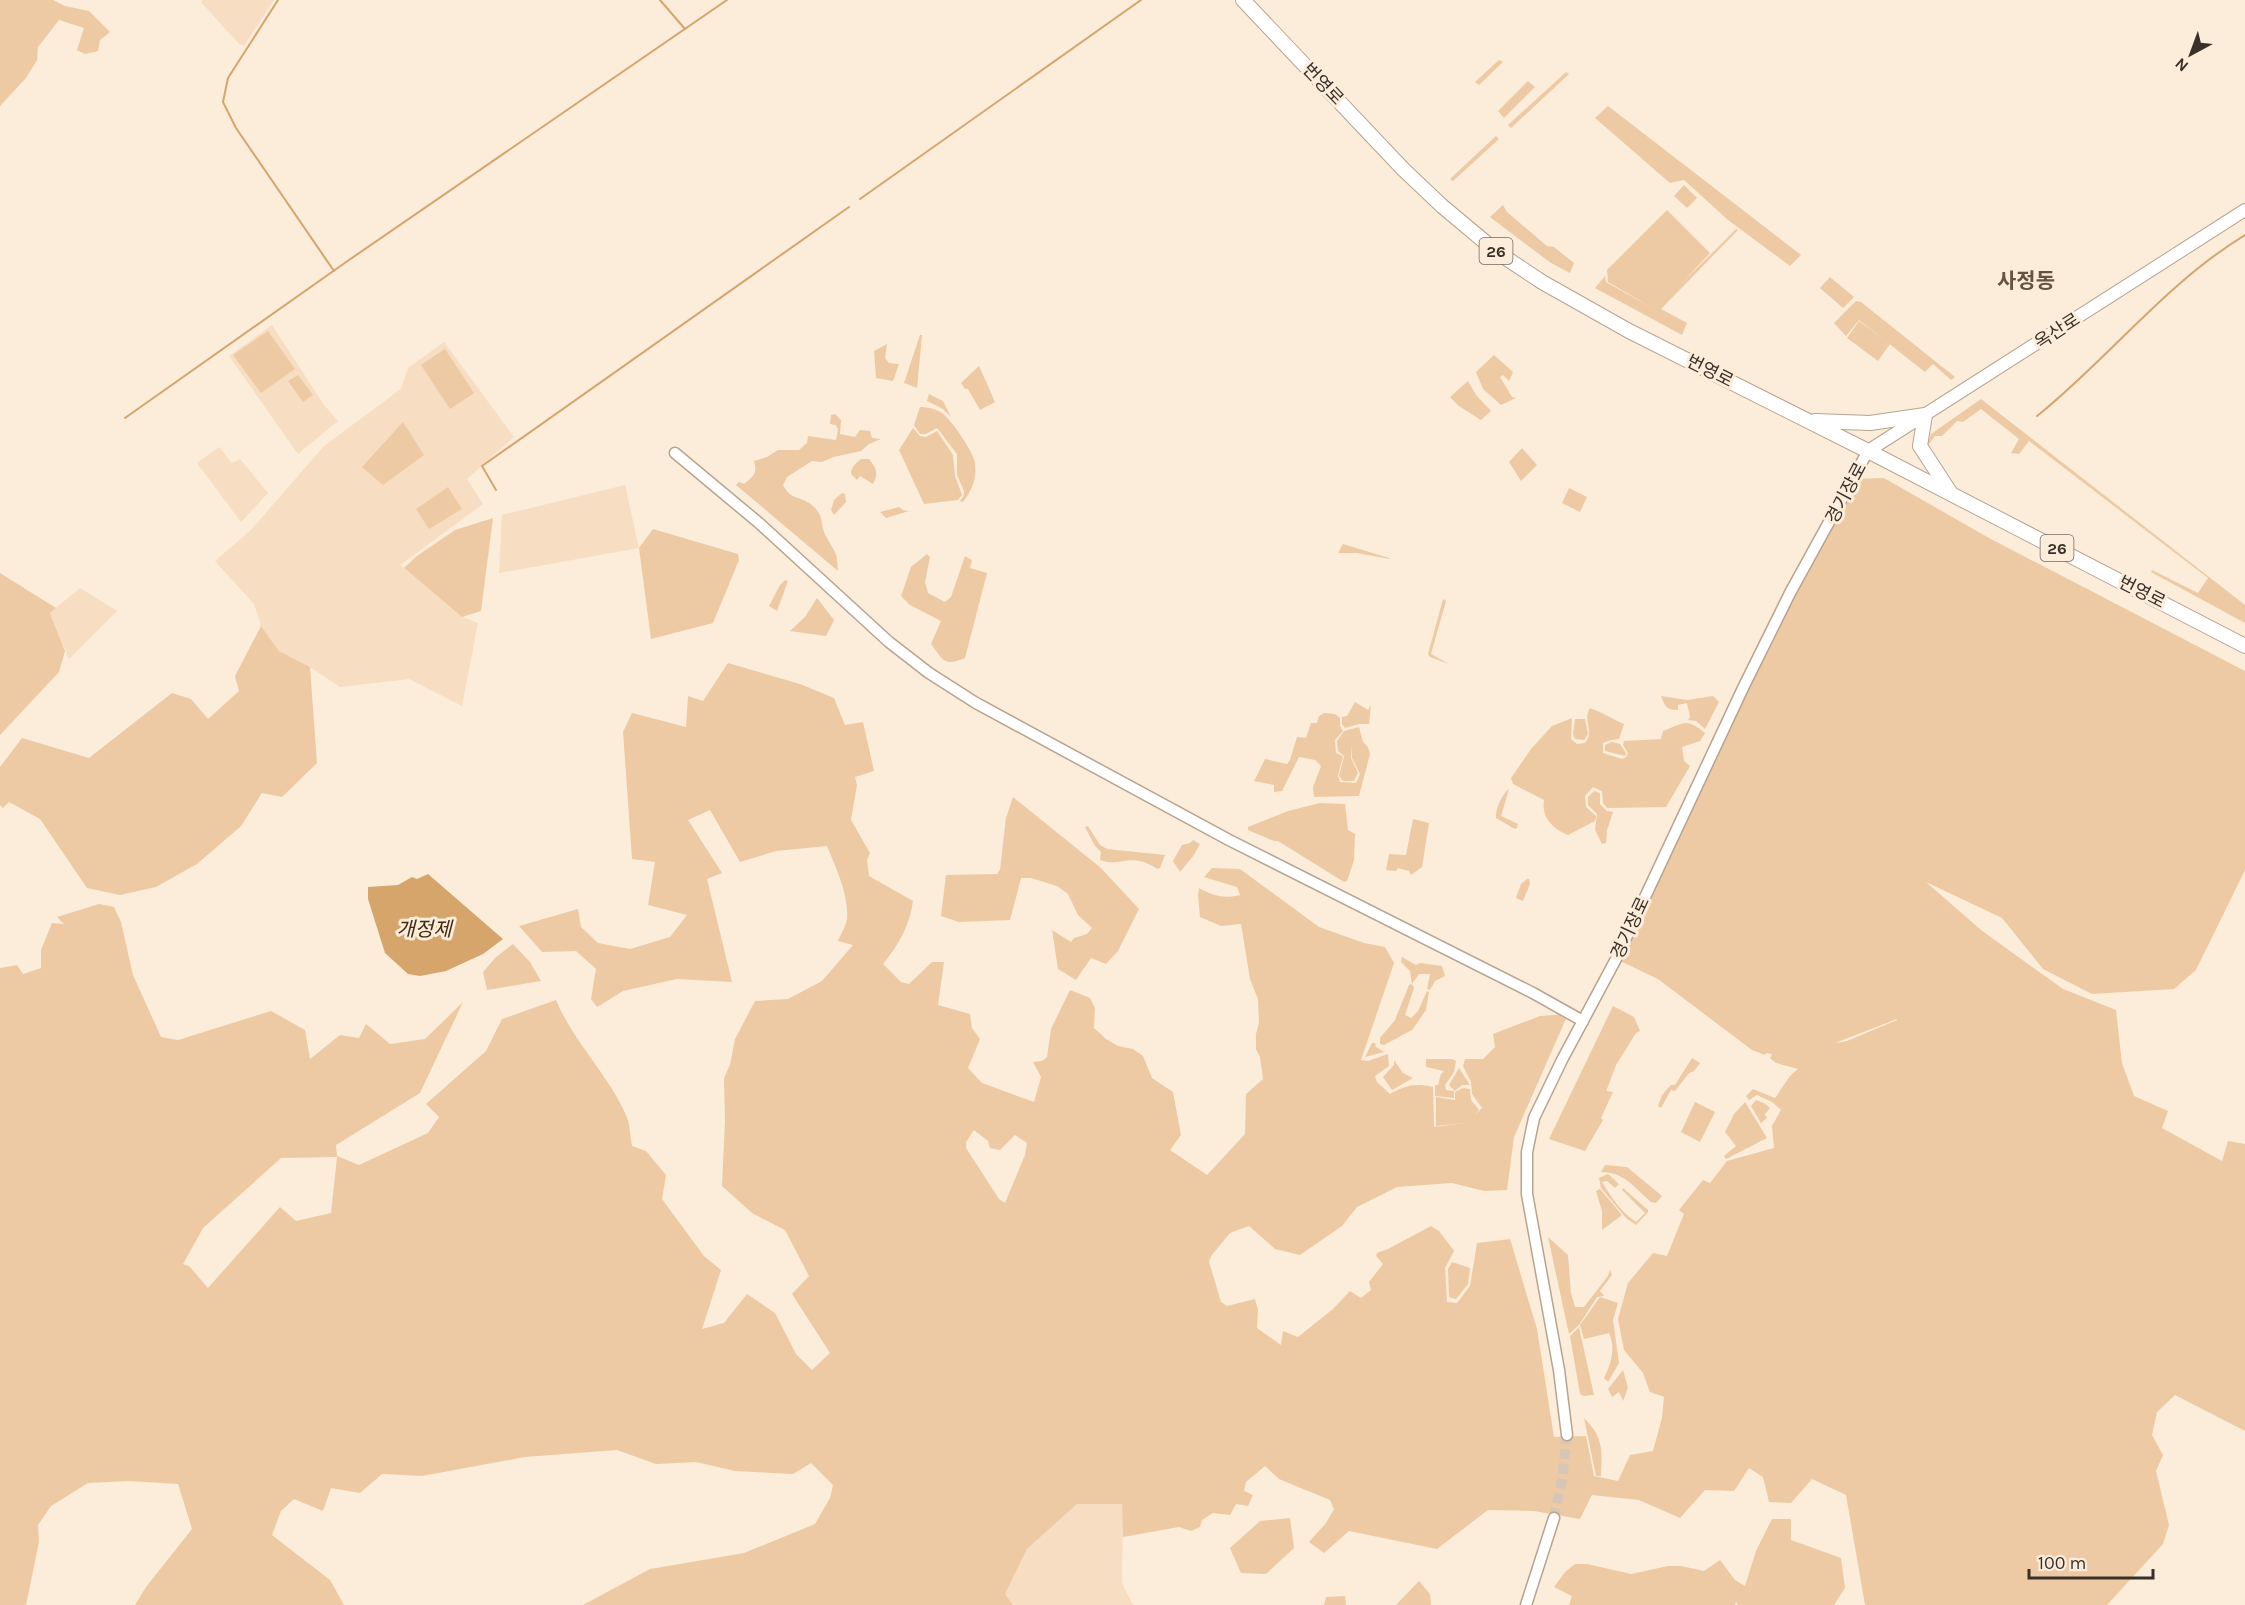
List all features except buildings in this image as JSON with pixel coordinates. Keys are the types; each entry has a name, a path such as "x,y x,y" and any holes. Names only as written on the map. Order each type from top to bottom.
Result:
{"main road":[{"name":"번영로","path":"1243,0 1403,169 1442,206 1497,252 1542,282 1629,331 1868,450 2245,646"},
{"name":"옥산로","path":"1868,450 2245,210"},
{"path":"1810,421 1870,423 1925,415 1921,438 1922,452 1953,495"}],"street":[{"name":"경기장로","path":"1567,1435 1559,1370 1529,1215 1527,1152 1534,1118 1616,959 1790,593 1868,450"},
{"path":"675,453 759,523 889,642 929,673 976,703 1191,820 1533,993 1583,1021"},
{"path":"1526,1605 1554,1518"}],"shaded area":[{"path":"0,0 53,0 65,6 89,11 110,32 100,40 98,51 85,54 77,50 84,28 59,20 38,47 37,60 26,78 0,106"},
{"path":"203,0 274,0 244,46 239,44 201,2"},
{"path":"1499,60 1503,62 1479,85 1475,82"},
{"path":"1566,72 1569,74 1511,128 1508,125"},
{"path":"1528,81 1535,87 1504,118 1498,111"},
{"path":"1608,106 1801,255 1790,266 1728,220 1684,180 1670,183 1595,118"},
{"path":"1496,136 1499,139 1453,181 1450,179"},
{"path":"1684,185 1697,198 1687,208 1674,196"},
{"path":"1503,205 1507,212 1547,246 1554,247 1574,263 1570,273 1551,263 1490,217"},
{"path":"1667,210 1710,253 1680,285 1736,229 1738,230 1661,309 1687,323 1682,335 1595,288 1605,276 1606,282 1656,310 1608,282 1607,270"},
{"path":"1830,277 1854,297 1843,308 1820,288"},
{"path":"1856,301 1861,302 1955,377 1951,380 1933,364 1925,372 1859,320 1846,336 1834,323"},
{"path":"1859,321 1890,344 1878,361 1847,338"},
{"path":"272,325 324,405 338,421 298,454 229,356"},
{"path":"268,331 295,369 261,393 233,355"},
{"path":"920,335 922,335 917,388 904,383"},
{"path":"444,342 514,437 467,479 483,504 400,565 462,617 478,623 462,706 409,679 340,687 310,667 279,651 261,626 254,604 215,561 251,530 324,446 401,389 408,368"},
{"path":"887,344 885,358 889,363 899,364 893,381 876,378 874,351"},
{"path":"445,349 474,393 450,409 421,365"},
{"path":"1494,355 1513,372 1509,381 1503,375 1500,377 1512,397 1516,398 1501,405 1483,389 1476,372"},
{"path":"979,366 995,402 980,410 968,389 965,389 961,383"},
{"path":"298,375 313,395 303,402 288,381"},
{"path":"1468,381 1476,395 1491,411 1481,420 1459,406 1450,397"},
{"path":"929,394 943,401 951,417 943,409 927,401"},
{"path":"1981,399 2245,605 2245,623 2151,572 2152,570 2198,593 2208,578 2029,441 2019,454 2011,453 2019,439 1981,409 1963,422 1957,421 1942,436 1935,436 1927,447 1931,434"},
{"path":"920,407 934,409 946,416 962,436 974,458 974,479 963,502 960,501 964,491 957,475 957,454 937,428 926,434 920,434 914,425"},
{"path":"835,414 841,420 840,434 855,437 860,430 870,431 872,438 881,439 869,444 861,451 822,462 812,461 787,477 783,485 792,495 809,503 818,511 824,531 836,555 838,571 736,485 739,482 744,484 753,476 754,461 778,450 799,450 807,443 808,436 836,440 838,430 836,425 830,424 831,415"},
{"path":"403,422 424,455 383,485 362,467"},
{"path":"913,428 920,436 926,437 937,431 953,455 955,476 962,495 958,500 924,504 899,450"},
{"path":"219,447 232,463 240,459 268,493 241,522 197,463"},
{"path":"1522,448 1537,465 1521,481 1509,462"},
{"path":"861,459 869,459 875,468 876,477 873,484 860,476 857,480 851,474 853,467"},
{"path":"1884,478 1989,538 2245,671 2245,870 2196,970 2174,989 2092,994 2043,969 2002,918 1926,882 1981,930 2063,989 2116,1010 2122,1063 2134,1096 2168,1111 2162,1128 2222,1161 2228,1141 2245,1144 2245,1431 2175,1395 2157,1412 2152,1435 2163,1455 2156,1471 2169,1525 2163,1544 2107,1605 1865,1605 1846,1495 1812,1479 1791,1503 1769,1502 1763,1477 1749,1468 1734,1491 1705,1490 1680,1518 1639,1500 1592,1495 1580,1519 1534,1511 1488,1510 1437,1549 1349,1531 1324,1553 1309,1542 1326,1523 1334,1509 1330,1500 1279,1479 1265,1466 1246,1482 1244,1491 1253,1495 1248,1506 1236,1504 1230,1515 1213,1513 1202,1520 1200,1527 1191,1531 1179,1527 1123,1537 1122,1504 1077,1504 1027,1549 1005,1594 1013,1605 583,1605 650,1569 744,1553 815,1524 830,1498 833,1485 811,1463 793,1474 735,1471 696,1462 656,1464 617,1450 525,1457 422,1476 382,1474 360,1493 331,1488 323,1511 294,1499 281,1511 272,1535 330,1580 344,1605 135,1605 146,1587 192,1529 178,1484 129,1481 88,1483 51,1506 38,1525 39,1542 26,1605 0,1605 0,968 17,965 23,974 41,968 41,950 52,923 64,924 57,917 99,904 114,907 121,922 133,975 161,1037 178,1040 271,1011 305,1030 310,1059 340,1035 359,1038 366,1024 390,1044 425,1039 463,1002 420,1093 336,1145 337,1156 359,1165 428,1133 439,1117 426,1104 486,1051 502,1019 556,1000 571,1029 618,1098 628,1120 632,1146 646,1151 666,1175 662,1199 704,1256 721,1270 702,1329 724,1323 747,1294 775,1313 796,1354 812,1370 830,1353 792,1294 809,1276 785,1230 752,1213 722,1186 724,1078 730,1065 735,1039 755,1001 788,999 822,981 853,945 838,941 846,922 846,901 827,846 776,851 740,862 710,810 688,820 722,873 707,879 732,982 677,979 623,991 597,1007 591,999 596,969 576,951 542,952 519,926 578,909 581,927 598,943 630,949 670,937 687,915 648,905 655,862 632,859 623,732 632,713 686,727 688,696 703,701 728,663 800,684 834,698 845,725 863,722 874,771 855,777 857,785 851,820 870,853 867,860 869,876 913,901 902,935 883,964 901,982 909,984 932,962 944,962 938,1005 970,1014 972,1028 980,1039 968,1068 982,1083 1034,1102 1041,1077 1033,1062 1042,1061 1047,1057 1051,1029 1070,990 1090,998 1095,1008 1094,1028 1118,1046 1133,1049 1143,1056 1152,1078 1173,1092 1181,1135 1170,1150 1207,1175 1245,1134 1246,1094 1263,1079 1260,1057 1256,1049 1259,1023 1258,999 1250,979 1241,924 1221,926 1200,917 1199,888 1220,896 1240,895 1237,887 1204,877 1212,868 1240,869 1319,927 1364,943 1385,947 1394,963 1361,1060 1368,1061 1388,1054 1389,1066 1375,1076 1377,1082 1390,1094 1411,1086 1433,1087 1434,1127 1464,1123 1436,1126 1436,1097 1455,1100 1455,1092 1463,1088 1470,1089 1471,1100 1479,1110 1475,1115 1482,1108 1472,1094 1471,1082 1463,1066 1465,1059 1483,1059 1495,1047 1493,1034 1540,1016 1568,1014 1514,1137 1507,1190 1484,1191 1452,1183 1397,1187 1357,1207 1342,1226 1300,1255 1275,1249 1249,1226 1230,1233 1211,1256 1209,1262 1221,1302 1227,1306 1255,1299 1258,1310 1257,1328 1281,1345 1283,1331 1298,1337 1333,1309 1350,1291 1361,1298 1371,1290 1369,1282 1383,1264 1376,1256 1377,1253 1431,1226 1439,1231 1454,1251 1445,1268 1447,1302 1457,1303 1470,1286 1477,1243 1510,1239 1537,1329 1554,1437 1586,1436 1594,1476 1618,1481 1630,1455 1653,1451 1662,1418 1664,1397 1650,1392 1643,1373 1624,1350 1618,1319 1628,1283 1653,1253 1667,1256 1684,1214 1679,1210 1703,1180 1710,1183 1727,1161 1774,1148 1772,1126 1781,1110 1772,1102 1757,1095 1749,1100 1746,1096 1753,1089 1775,1098 1790,1076 1798,1069 1776,1063 1770,1058 1772,1054 1766,1053 1765,1055 1752,1050 1658,979 1616,959 1675,831 1852,479","holes":["1897,1019 1847,1041 1835,1043","974,1130 988,1141 990,1148 1000,1150 1015,1135 1027,1143 1025,1155 1005,1203 999,1199 966,1148 966,1142","337,1157 331,1213 296,1221 280,1207 208,1288 189,1266 183,1264 203,1228 281,1158"]},
{"path":"625,485 639,548 499,573 502,515"},
{"path":"448,487 462,509 429,529 416,509"},
{"path":"1569,488 1587,497 1580,512 1562,503"},
{"path":"842,493 845,494 846,502 834,515 831,510 834,500"},
{"path":"899,507 909,511 886,518 880,512"},
{"path":"493,518 481,611 462,617 404,568 417,556 455,530"},
{"path":"653,529 738,554 739,560 713,623 651,639 639,548"},
{"path":"1343,544 1390,559 1357,553 1338,553"},
{"path":"927,554 930,557 925,582 928,593 945,602 951,597 965,556 972,560 970,568 987,573 965,658 958,661 948,662 931,644 941,621 910,605 901,596 911,567"},
{"path":"0,573 56,608 50,613 65,651 59,672 0,735"},
{"path":"785,580 788,581 777,611 769,606"},
{"path":"80,588 117,611 69,659 50,613"},
{"path":"817,598 834,620 826,636 790,631 805,617"},
{"path":"1443,599 1446,601 1431,654 1449,664 1430,657 1428,654"},
{"path":"261,626 279,651 310,667 317,763 282,797 262,793 241,826 197,864 156,887 120,895 87,888 40,819 9,802 3,808 0,805 0,767 22,738 89,758 172,693 191,699 208,719 239,691 235,676"},
{"path":"1661,696 1687,700 1713,696 1719,702 1705,729 1696,721 1688,720 1690,717 1687,703 1678,705 1678,710 1671,709 1665,705"},
{"path":"1355,702 1368,710 1371,705 1369,724 1345,728 1342,724 1342,717 1347,716"},
{"path":"1590,708 1624,724 1619,739 1603,743 1603,753 1622,759 1628,753 1623,745 1624,741 1661,739 1663,731 1685,723 1705,733 1700,741 1682,747 1684,761 1690,766 1666,807 1607,808 1603,803 1602,791 1593,787 1585,796 1586,807 1596,816 1595,821 1568,835 1549,822 1544,812 1544,800 1513,784 1511,778 1531,749 1552,726 1572,718 1571,739 1577,744 1585,743 1589,734 1587,717"},
{"path":"1324,713 1335,714 1340,718 1343,731 1335,740 1336,753 1343,756 1338,776 1340,782 1356,783 1360,774 1352,758 1351,745 1351,758 1358,773 1354,781 1343,781 1339,776 1344,756 1338,751 1337,741 1344,731 1359,727 1363,742 1368,747 1370,754 1359,796 1314,797 1313,787 1321,766 1315,760 1299,757 1282,791 1274,792 1274,785 1254,781 1265,759 1287,764 1297,737 1306,738 1311,723 1317,723 1319,716"},
{"path":"1575,719 1585,719 1588,734 1584,740 1575,739 1573,734"},
{"path":"1612,742 1620,744 1626,753 1625,756 1605,751 1605,745"},
{"path":"1509,789 1501,816 1518,824 1515,829 1496,818 1500,802"},
{"path":"1594,791 1600,793 1600,804 1607,811 1613,812 1607,830 1606,843 1602,844 1595,830 1597,814 1588,805 1588,797"},
{"path":"1013,797 1101,868 1139,909 1118,951 1106,964 1091,958 1076,980 1058,969 1052,930 1071,942 1074,938 1087,934 1092,928 1078,915 1068,894 1057,886 1031,878 1021,878 1010,920 959,922 941,916 946,875 997,874 1000,870 1006,818"},
{"path":"1320,803 1345,804 1348,830 1355,834 1354,860 1347,881 1344,882 1278,841 1248,830 1248,827 1288,811"},
{"path":"1413,819 1429,823 1422,867 1411,875 1409,871 1398,868 1396,871 1386,870 1389,854 1406,855"},
{"path":"1088,826 1100,845 1107,849 1165,855 1160,868 1157,869 1133,860 1107,862 1100,860 1101,852 1095,846 1085,827"},
{"path":"1193,840 1200,844 1180,872 1173,861 1182,845"},
{"path":"1527,879 1530,884 1523,901 1516,898 1521,884"},
{"path":"513,944 530,962 541,981 487,990 483,972 496,957"},
{"path":"1402,957 1416,965 1420,963 1442,966 1445,976 1435,981 1430,990 1427,989 1430,974 1419,974 1412,984 1410,971 1401,962"},
{"path":"1412,984 1414,988 1405,1015 1411,1018 1418,1011 1427,991 1429,992 1426,1010 1412,1030 1384,1045 1380,1044 1380,1038 1395,1020 1409,985"},
{"path":"1613,1006 1634,1017 1640,1031 1636,1033 1616,1065 1607,1089 1613,1092 1601,1118 1603,1120 1585,1151 1549,1139"},
{"path":"1372,1043 1384,1052 1365,1057"},
{"path":"1692,1058 1700,1063 1675,1091 1671,1090 1661,1108 1658,1106 1662,1095 1671,1085 1675,1085"},
{"path":"1426,1059 1456,1061 1454,1072 1445,1085 1446,1090 1454,1091 1454,1098 1435,1096 1435,1085 1438,1085 1444,1071 1426,1067"},
{"path":"1394,1060 1403,1073 1413,1078 1392,1090 1383,1077 1394,1065"},
{"path":"1459,1068 1470,1085 1462,1085 1455,1091 1449,1085"},
{"path":"1756,1100 1770,1108 1765,1114 1767,1118 1761,1123 1751,1106"},
{"path":"1695,1102 1715,1112 1700,1142 1681,1132"},
{"path":"1745,1102 1767,1138 1726,1159 1724,1156 1736,1146 1725,1132 1734,1114"},
{"path":"1605,1165 1627,1167 1662,1196 1656,1203 1651,1202 1622,1178 1601,1172"},
{"path":"1608,1174 1619,1184 1615,1188 1607,1181 1602,1182 1626,1214 1636,1222 1645,1213 1622,1190 1623,1188 1648,1210 1636,1225 1626,1218 1601,1188 1599,1178"},
{"path":"1600,1189 1622,1215 1602,1230 1602,1211 1596,1191"},
{"path":"1548,1237 1568,1255 1571,1293 1575,1307 1584,1307 1608,1276 1610,1270 1612,1275 1600,1291 1604,1296 1597,1297 1579,1325 1569,1334"},
{"path":"1452,1262 1470,1268 1468,1284 1456,1299 1449,1297 1448,1269"},
{"path":"1600,1297 1618,1303 1613,1320 1619,1363 1608,1382 1604,1378 1612,1356 1609,1333 1584,1339 1580,1325"},
{"path":"1579,1327 1594,1395 1580,1394 1570,1336"},
{"path":"1623,1370 1628,1388 1623,1401 1619,1392 1612,1397 1608,1389"},
{"path":"1584,1418 1598,1438 1602,1459 1601,1476 1596,1476"},
{"path":"1077,1504 1123,1504 1122,1583 1133,1605 1013,1605 1005,1594 1027,1549"},
{"path":"1290,1518 1294,1548 1266,1574 1241,1573 1230,1548 1260,1521"},
{"path":"1772,1519 1791,1519 1791,1540 1841,1558 1845,1588 1834,1605 1738,1605 1736,1602 1735,1605 1569,1605 1572,1596 1554,1587 1565,1572 1575,1564 1587,1564 1631,1574 1668,1566 1704,1571 1720,1560 1735,1580 1745,1586 1756,1551"},
{"path":"1419,1581 1430,1594 1431,1605 1396,1605"},
{"path":"1345,1596 1346,1605 1324,1605 1326,1597"}],"water":[{"name":"개정제","path":"428,874 503,939 483,954 446,971 420,976 408,974 385,953 368,899 368,887 398,885 412,877 417,879"}],"waterway":[{"path":"278,0 228,78 223,102 236,128 334,271"},
{"path":"660,0 685,29"},
{"path":"125,418 349,260 727,0"},
{"path":"860,199 1141,0"},
{"path":"496,490 482,466 849,207"},
{"path":"2037,416 2163,298 2216,254 2245,235"}],"tunnel":[{"path":"1554,1518 1562,1479 1567,1435"}],"district":[{"name":"사정동","path":"2026,281"}]}
